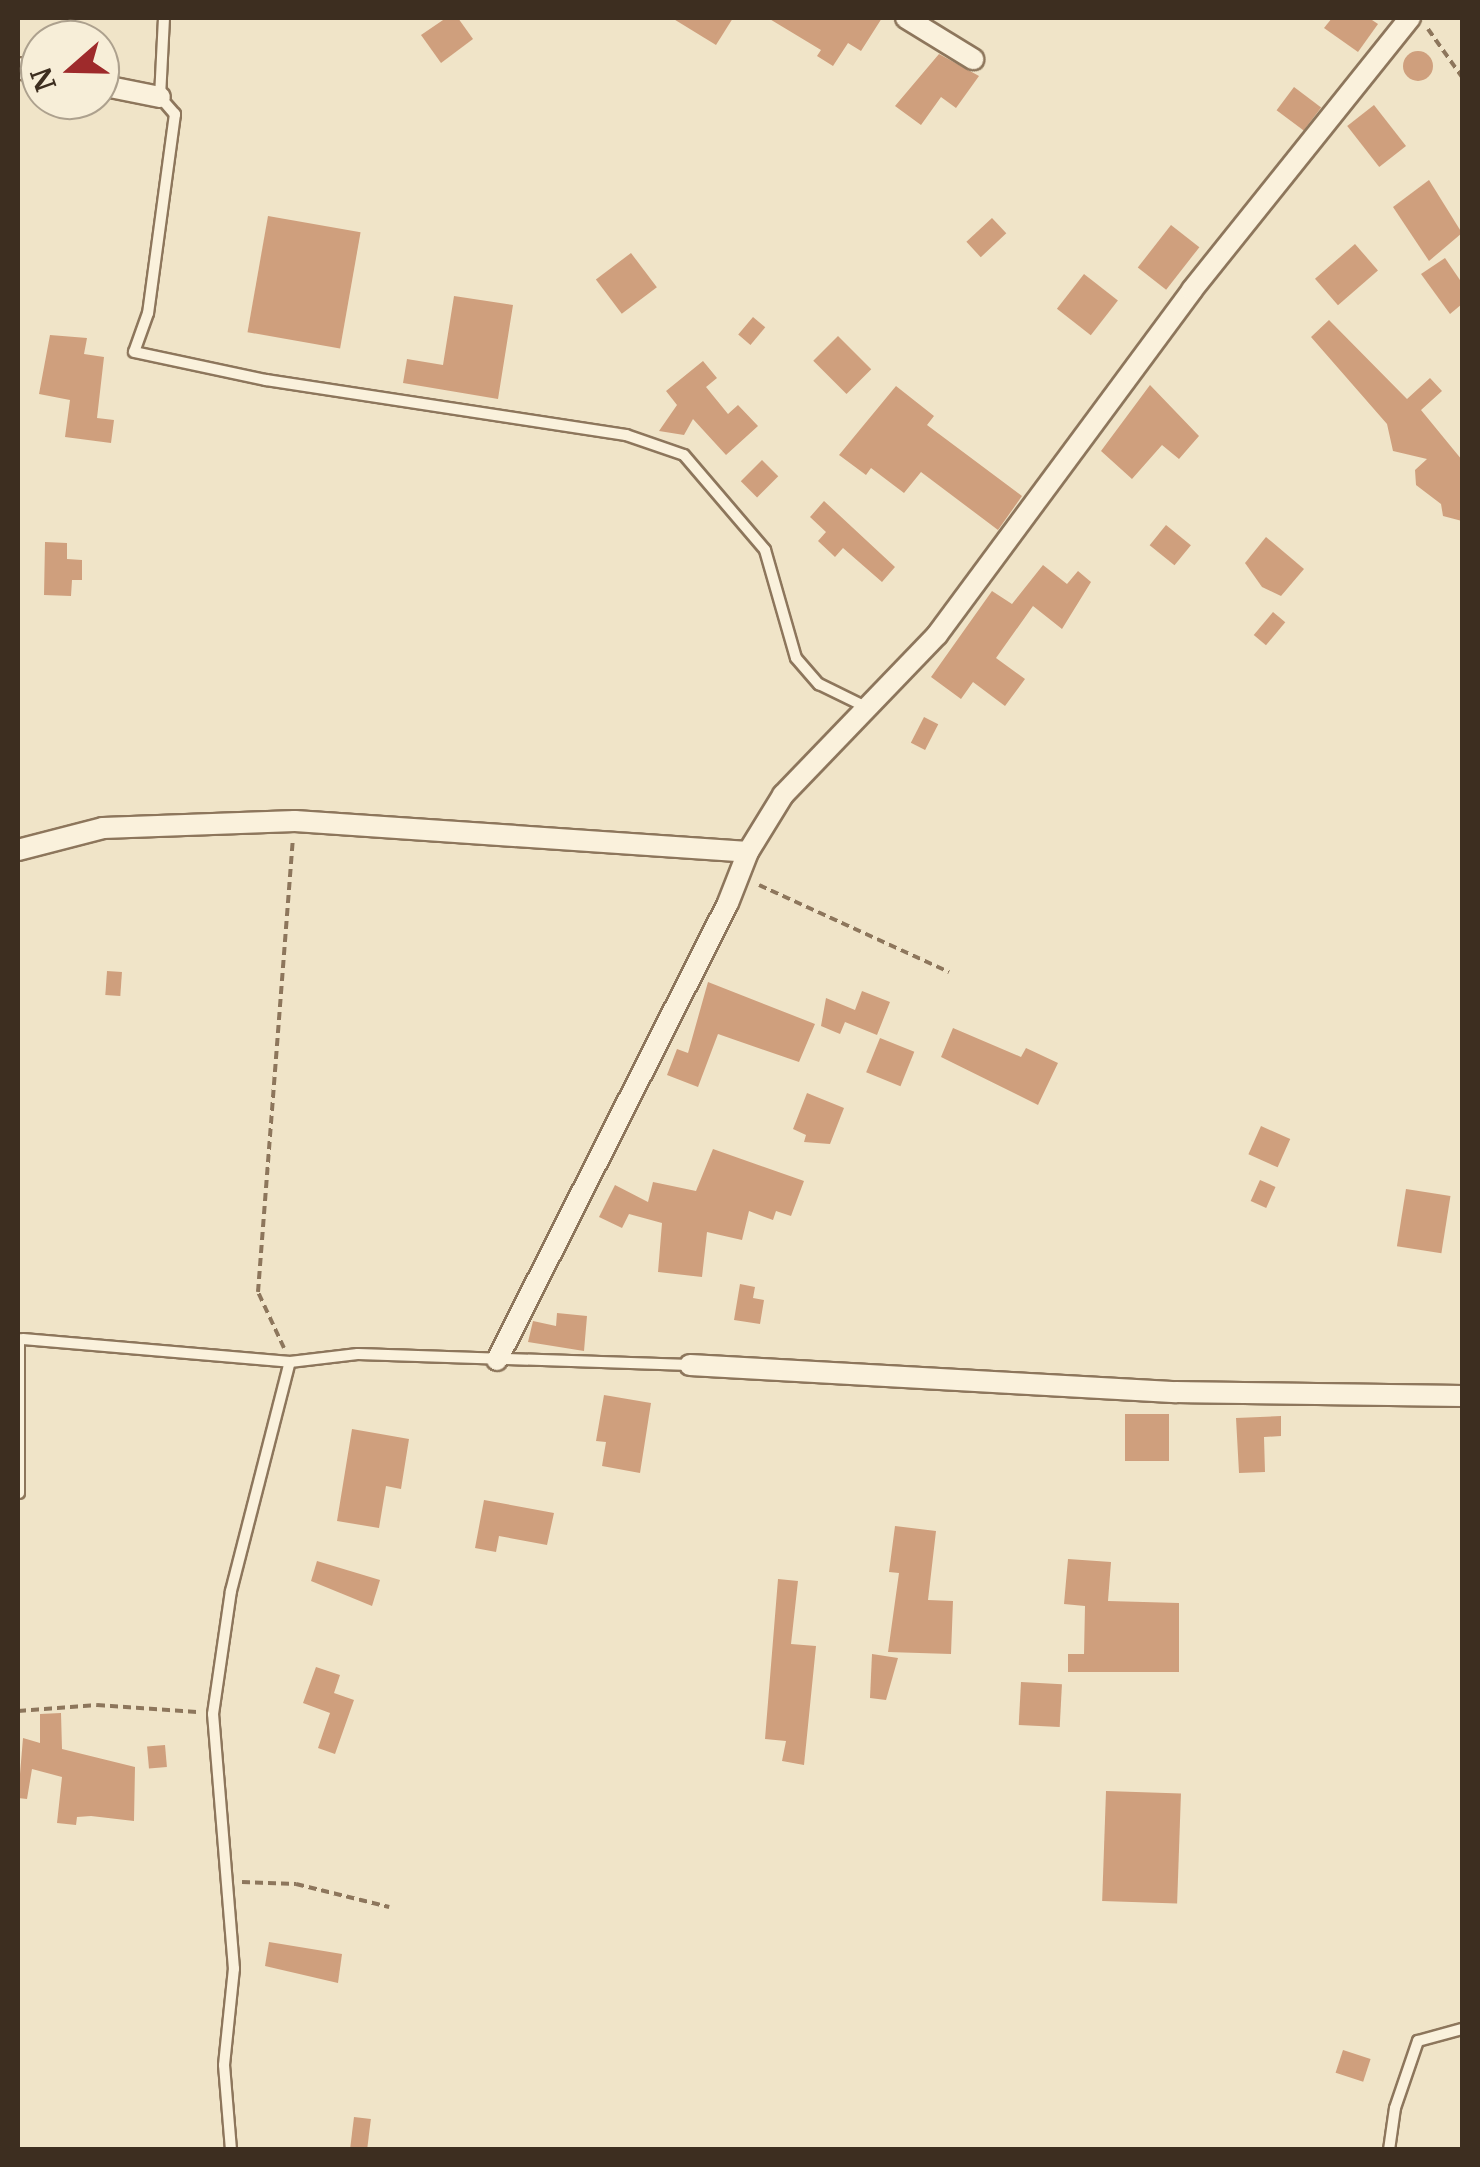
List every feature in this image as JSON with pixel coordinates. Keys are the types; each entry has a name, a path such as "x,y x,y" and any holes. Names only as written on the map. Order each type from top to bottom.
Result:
{"street":[{"path":"906,18 972,59"},
{"path":"497,1360 728,903 748,852 783,796 937,635 1186,298 1410,18"},
{"path":"120,89 160,97"},
{"path":"18,850 102,828 295,821 748,852"},
{"path":"690,1365 1176,1392 1462,1396"}],"lane":[{"path":"164,18 160,97 175,114 148,313 134,352 266,380 626,435 684,455 765,550 796,658 819,684 866,707"},
{"path":"19,1494 20,1339 290,1362 358,1354 690,1365"},
{"path":"231,2150 224,2065 234,1968 213,1714 230,1591 290,1362"},
{"path":"1389,2150 1395,2108 1418,2041 1462,2029"}],"path":[{"path":"1420,18 1462,77"},
{"path":"290,1362 258,1292 295,821"},
{"path":"748,852 758,884 949,972"},
{"path":"18,1711 97,1705 213,1714"},
{"path":"226,1881 296,1884 389,1907"}],"building":[{"path":"446,18 458,18 473,39 441,63 421,35"},
{"path":"672,18 733,18 716,45"},
{"path":"768,18 882,18 861,51 848,43 833,66 817,56 821,50"},
{"path":"1332,18 1369,18 1378,24 1358,52 1324,28"},
{"path":"1418,51 1429,55 1433,66 1429,77 1418,81 1407,77 1403,66 1407,55"},
{"path":"939,54 979,76 956,108 941,97 921,125 895,106"},
{"path":"1294,87 1321,107 1304,131 1277,110"},
{"path":"1374,105 1406,146 1379,167 1347,126"},
{"path":"1429,180 1462,233 1429,261 1393,207"},
{"path":"268,216 361,232 340,349 248,332"},
{"path":"992,218 1006,233 981,257 966,242"},
{"path":"1171,225 1199,247 1166,290 1138,268"},
{"path":"1355,244 1378,270 1338,305 1315,279"},
{"path":"631,253 657,287 622,314 596,279"},
{"path":"1445,258 1462,283 1462,304 1450,314 1421,274"},
{"path":"1084,274 1118,300 1091,335 1057,309"},
{"path":"454,296 513,305 498,399 403,383 407,359 443,365"},
{"path":"753,317 765,327 750,345 738,335"},
{"path":"1329,320 1407,399 1430,378 1442,391 1421,410 1462,460 1462,521 1443,516 1441,504 1416,485 1415,470 1427,459 1393,451 1387,424 1311,337"},
{"path":"50,335 87,338 84,354 104,357 97,418 114,420 111,443 65,437 70,400 39,394"},
{"path":"838,336 871,369 846,394 813,361"},
{"path":"703,361 717,378 706,387 728,414 738,405 758,426 726,455 693,419 684,435 659,431 677,405 666,391"},
{"path":"1150,385 1199,436 1179,459 1162,445 1132,479 1101,451"},
{"path":"896,386 934,416 927,425 1022,496 998,530 921,472 904,493 871,468 866,475 839,455"},
{"path":"762,460 778,476 757,497 741,481"},
{"path":"824,501 895,567 882,582 843,548 835,557 818,541 826,532 810,517"},
{"path":"1166,525 1191,545 1175,565 1150,545"},
{"path":"1266,537 1304,569 1281,596 1262,587 1245,563"},
{"path":"45,542 67,543 67,559 82,560 82,580 72,580 71,596 44,595"},
{"path":"1043,565 1067,584 1078,571 1091,582 1062,629 1033,606 996,658 1025,679 1005,706 973,682 961,699 931,677 992,591 1012,604"},
{"path":"1273,612 1285,622 1266,645 1254,635"},
{"path":"924,717 938,724 925,750 911,743"},
{"path":"107,971 122,972 120,996 105,995"},
{"path":"708,982 815,1024 799,1062 718,1034 698,1087 667,1075 677,1049 688,1053"},
{"path":"862,991 890,1002 877,1035 845,1022 840,1034 821,1026 826,998 855,1010"},
{"path":"953,1028 1021,1057 1026,1048 1058,1063 1038,1105 941,1057"},
{"path":"880,1038 914,1052 900,1086 866,1072"},
{"path":"807,1093 844,1108 830,1144 804,1142 806,1135 793,1129"},
{"path":"1261,1126 1290,1139 1278,1167 1248,1154"},
{"path":"713,1149 804,1181 791,1216 776,1211 773,1220 749,1211 742,1240 707,1232 702,1277 658,1272 662,1223 629,1214 622,1228 599,1217 615,1185 648,1202 653,1182 696,1191"},
{"path":"1260,1180 1276,1187 1266,1208 1251,1201"},
{"path":"1406,1189 1450,1196 1441,1253 1397,1246"},
{"path":"740,1284 755,1287 753,1298 764,1300 760,1324 734,1320"},
{"path":"557,1313 587,1316 584,1351 528,1342 533,1321 556,1326"},
{"path":"604,1395 651,1403 640,1473 602,1466 606,1442 596,1441"},
{"path":"1125,1414 1169,1414 1169,1461 1125,1461"},
{"path":"1281,1416 1281,1436 1264,1437 1265,1472 1239,1473 1236,1418"},
{"path":"352,1429 409,1439 401,1489 386,1486 379,1528 337,1521"},
{"path":"484,1500 554,1513 547,1545 499,1536 496,1552 475,1548"},
{"path":"895,1526 936,1531 928,1600 953,1601 951,1654 888,1652 899,1573 889,1572"},
{"path":"1068,1559 1111,1562 1108,1601 1179,1603 1179,1672 1068,1672 1068,1654 1084,1654 1085,1606 1064,1604"},
{"path":"317,1561 380,1580 372,1606 311,1581"},
{"path":"778,1579 798,1581 791,1644 816,1646 804,1765 782,1761 786,1741 765,1739"},
{"path":"872,1654 898,1658 886,1700 870,1698"},
{"path":"316,1667 340,1675 334,1693 354,1700 335,1754 318,1748 330,1713 303,1703"},
{"path":"1021,1682 1062,1684 1060,1727 1019,1725"},
{"path":"61,1713 62,1749 135,1767 134,1821 91,1816 77,1817 76,1825 57,1823 62,1777 32,1769 27,1799 18,1798 23,1738 40,1743 40,1714"},
{"path":"165,1745 167,1767 149,1768 147,1747"},
{"path":"1106,1791 1181,1794 1177,1904 1102,1901"},
{"path":"269,1942 342,1954 338,1983 265,1966"},
{"path":"1343,2050 1371,2059 1363,2082 1336,2073"},
{"path":"354,2117 371,2119 367,2150 350,2150"}]}
